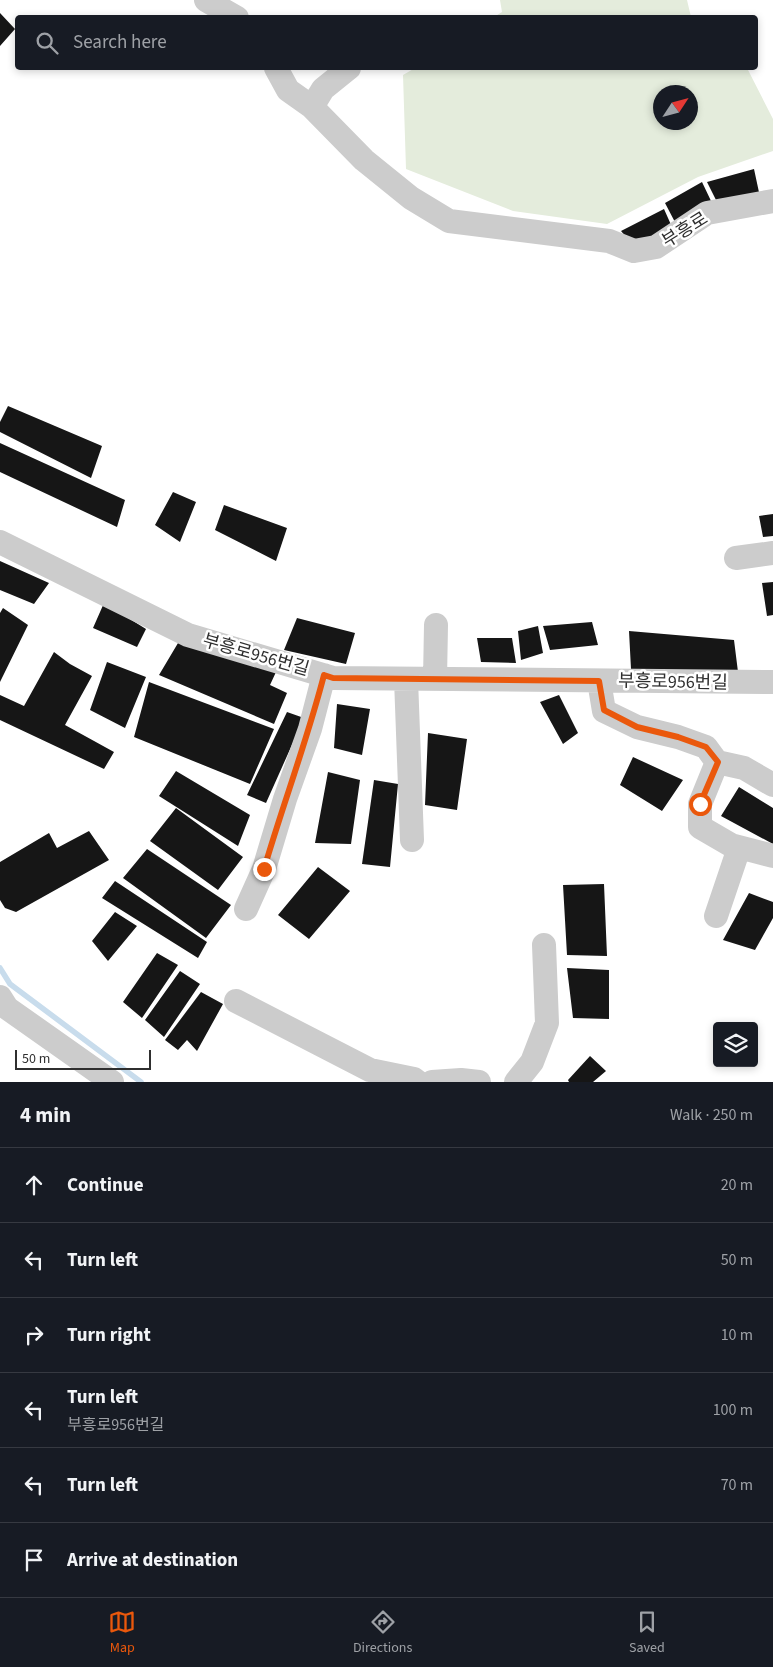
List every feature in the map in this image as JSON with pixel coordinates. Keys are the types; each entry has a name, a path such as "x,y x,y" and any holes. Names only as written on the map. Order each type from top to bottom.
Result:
{"street":[{"path":"206,0 232,15"},
{"path":"277,70 288,90 312,107 322,89 346,70"},
{"name":"부흥로","path":"312,107 364,160 411,198 449,221 609,241 634,251 656,248 707,213 773,202"},
{"name":"부흥로956번길","path":"0,542 188,635 333,678 773,682"},
{"path":"736,558 773,553"},
{"path":"435,679 436,625"},
{"path":"246,909 264,869 285,799 310,729 324,675"},
{"path":"406,679 412,840"},
{"path":"599,681 604,710 637,727 678,737 706,747 718,762 744,768 773,784"},
{"path":"718,762 700,804 700,827 739,848 773,856"},
{"path":"716,916 739,848"},
{"path":"516,1082 532,1062 547,1024 544,945"},
{"path":"0,998 7,1008 112,1082"},
{"path":"236,1001 370,1070 414,1079 418,1082"},
{"path":"432,1082 461,1080 480,1082"}],"green space":[{"path":"500,0 687,0 691,15 497,15 502,12"},
{"path":"412,70 748,70 773,119 773,151 698,177 607,224 513,211 406,169 403,75"}],"building":[{"path":"0,13 15,29 0,46"},
{"path":"754,169 760,197 718,204 707,182"},
{"path":"702,182 712,203 677,226 665,203"},
{"path":"664,209 672,227 633,245 621,231"},
{"path":"8,406 102,446 91,478 0,432 0,422"},
{"path":"0,443 125,500 117,527 0,472"},
{"path":"173,492 196,502 180,542 155,525"},
{"path":"224,505 287,528 276,561 215,530"},
{"path":"773,514 773,536 763,537 759,516"},
{"path":"0,561 49,583 34,604 0,590"},
{"path":"773,582 773,615 767,616 762,583"},
{"path":"104,603 146,629 137,647 93,628"},
{"path":"3,608 28,625 0,682 0,613"},
{"path":"297,618 355,633 346,664 284,650"},
{"path":"592,622 598,645 550,650 543,626"},
{"path":"538,626 543,653 521,660 518,631"},
{"path":"629,631 734,640 738,672 631,669"},
{"path":"181,638 276,672 270,685 287,693 274,724 159,675"},
{"path":"477,638 512,638 516,663 481,662"},
{"path":"54,652 70,664 92,676 65,725 114,752 104,769 0,720 0,695 24,706"},
{"path":"107,662 146,677 125,728 90,710"},
{"path":"149,682 274,729 250,784 134,737"},
{"path":"559,695 578,733 563,744 540,702"},
{"path":"337,704 370,709 362,755 334,748"},
{"path":"287,712 304,718 266,803 247,795"},
{"path":"428,733 467,739 457,810 425,805"},
{"path":"633,757 683,780 662,811 620,785"},
{"path":"176,771 250,815 238,846 159,796"},
{"path":"328,772 360,780 351,844 315,843"},
{"path":"374,780 398,784 390,867 362,864"},
{"path":"739,787 773,808 773,844 721,816"},
{"path":"176,808 243,857 218,890 150,841"},
{"path":"89,831 109,860 16,912 5,908 0,900 0,862 49,833 57,848"},
{"path":"147,849 231,905 206,938 123,878"},
{"path":"318,867 350,891 309,939 278,915"},
{"path":"115,881 207,942 198,958 102,898"},
{"path":"604,884 607,956 567,955 563,885"},
{"path":"749,893 773,902 773,918 755,950 723,940"},
{"path":"115,912 137,926 108,961 92,941"},
{"path":"157,953 178,965 142,1018 123,1002"},
{"path":"567,968 609,970 609,1019 573,1018"},
{"path":"180,971 200,984 164,1037 145,1020"},
{"path":"201,992 223,1004 197,1051 187,1040 178,1050 165,1040"},
{"path":"590,1056 606,1071 593,1082 569,1082 568,1080"}],"waterway":[{"path":"0,968 10,984 141,1082"}],"route":[{"path":"264,869 285,799 310,729 324,675 333,678 599,681 604,710 637,727 678,737 706,747 718,762 700,804"}]}
